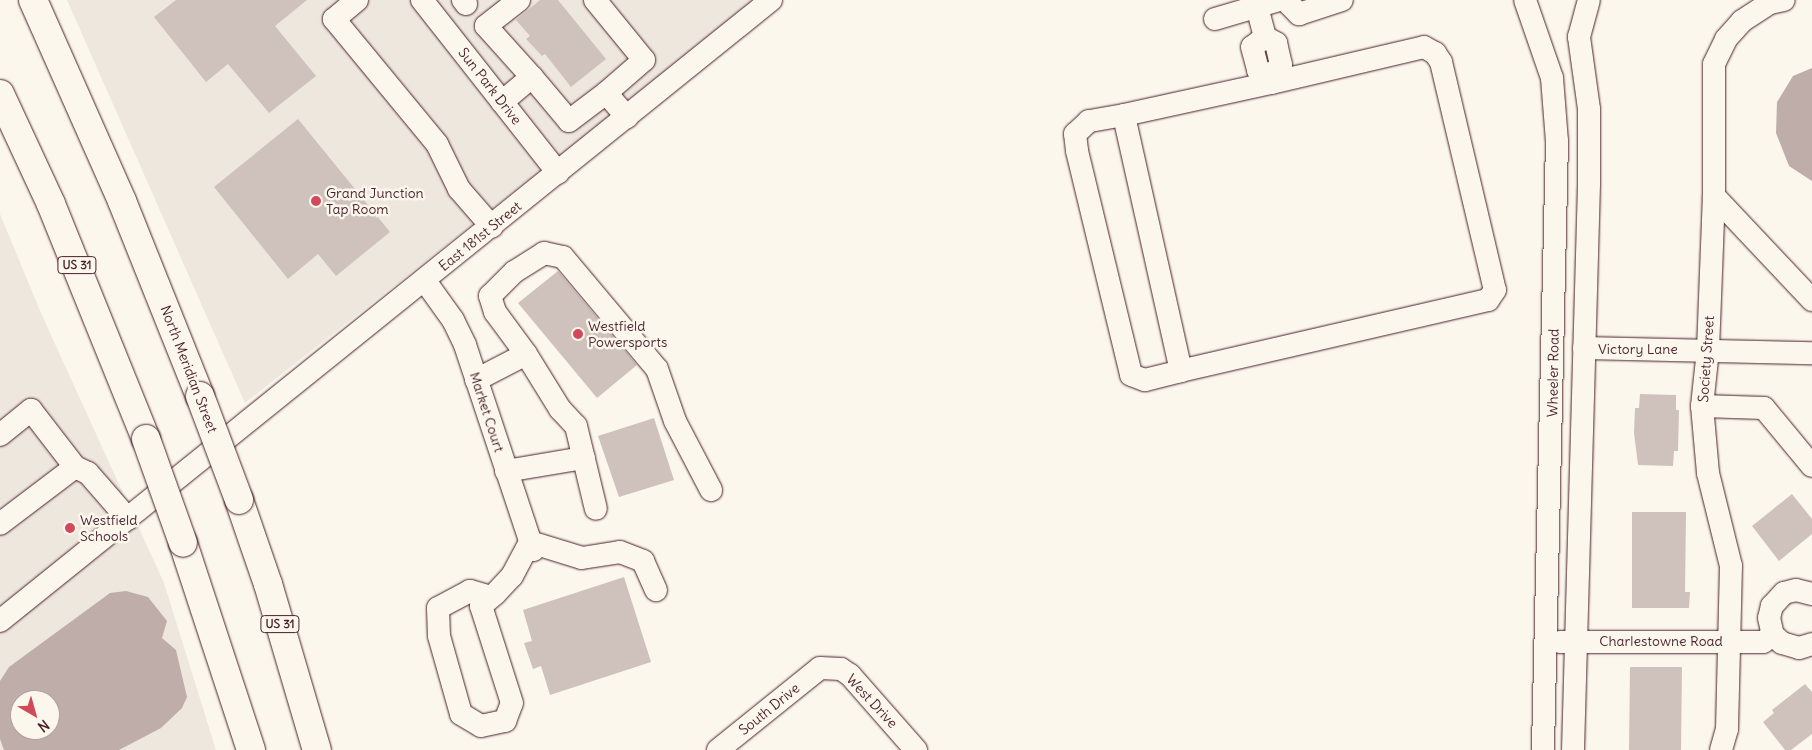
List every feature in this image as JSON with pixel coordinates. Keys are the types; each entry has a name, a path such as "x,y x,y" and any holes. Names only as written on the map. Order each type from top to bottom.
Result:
{"highway":[{"name":"North Meridian Street","path":"33,0 122,201 200,396 239,500 271,594 316,750"},
{"name":"US 31","path":"0,94 81,273 146,439 184,543 252,750"}],"street":[{"path":"357,0 334,19 436,144 459,189 492,227"},
{"name":"Sun Park Drive","path":"422,0 558,173"},
{"path":"519,0 486,26 569,121 606,93 644,60 595,0"},
{"name":"East 181st Street","path":"0,621 425,281 771,0"},
{"path":"1215,19 1279,0"},
{"path":"1285,0 1299,14 1342,0"},
{"name":"Wheeler Road","path":"1525,0 1552,78 1557,141 1543,750"},
{"path":"1573,750 1589,109 1579,37 1589,0"},
{"name":"Society Street","path":"1721,750 1727,729 1731,566 1708,473 1702,406 1708,350 1714,196 1714,64 1726,39 1742,21 1770,3 1784,0"},
{"path":"1257,7 1265,37 1252,47 1258,70 1271,79"},
{"path":"1424,47 1435,53 1441,62 1495,290 1488,300 1478,304 1145,380 1131,375 1077,151 1075,134 1089,121 1124,115 1271,79 1424,47"},
{"path":"502,102 532,77"},
{"path":"606,93 627,117"},
{"path":"1124,115 1181,371"},
{"path":"1714,196 1812,300"},
{"path":"596,509 576,426 560,409 526,354 495,312 490,296 514,272 544,253 563,257 657,369 675,421 711,490"},
{"name":"Market Court","path":"425,281 453,320 476,380 531,546"},
{"name":"Victory Lane","path":"1584,348 1812,353"},
{"path":"476,380 526,354"},
{"path":"1702,406 1764,408 1812,466"},
{"path":"0,435 31,410 75,467 86,471 128,519"},
{"path":"506,471 584,458"},
{"path":"0,524 75,467"},
{"path":"491,598 470,591 438,608 439,636 461,714 480,726 505,721 512,703 482,606 491,598 512,576 531,546 582,558 620,552 643,561 656,590"},
{"path":"1812,594 1790,591 1775,601 1768,618 1773,635 1787,646 1799,648 1812,644"},
{"name":"Charlestowne Road","path":"1546,642 1763,642 1773,635"},
{"name":"South Drive","path":"718,750 820,668"},
{"name":"West Drive","path":"820,668 841,669 855,679 916,750"}],"shaded area":[{"path":"67,0 758,0 245,403"},
{"path":"1812,68 1812,181 1789,166 1776,133 1777,102 1793,76"},
{"name":"Westfield Schools","path":"0,214 41,313 164,583 216,750 0,750"},
{"path":"126,591 148,597 167,621 162,638 176,650 187,697 182,708 161,728 119,750 4,750 0,739 0,681 9,667 110,593"}],"building":[{"path":"176,0 307,0 275,26 316,76 269,113 228,64 206,82 154,17"},
{"path":"540,0 558,0 606,59 571,87 545,54 542,56 526,39 530,36 516,20"},
{"path":"298,119 390,232 336,276 318,254 288,279 214,187"},
{"name":"Westfield Powersports","path":"558,271 637,365 597,398 518,303"},
{"path":"1640,394 1676,395 1676,410 1679,410 1678,451 1674,451 1673,466 1638,465 1634,433 1635,408 1639,408"},
{"path":"654,418 674,480 619,497 598,436"},
{"path":"1792,494 1812,519 1812,534 1779,561 1752,526"},
{"path":"1632,512 1686,512 1685,592 1690,592 1689,608 1632,608"},
{"path":"624,577 651,662 550,695 541,666 533,669 524,643 532,641 523,610"},
{"path":"1630,667 1682,667 1681,750 1629,750"},
{"path":"1805,684 1812,692 1812,734 1791,750 1785,750 1763,722 1774,713 1772,710"}],"place":[{"name":"Grand Junction Tap Room","path":"316,201"},
{"name":"Westfield Powersports","path":"578,334"},
{"name":"Westfield Schools","path":"70,528"}]}
